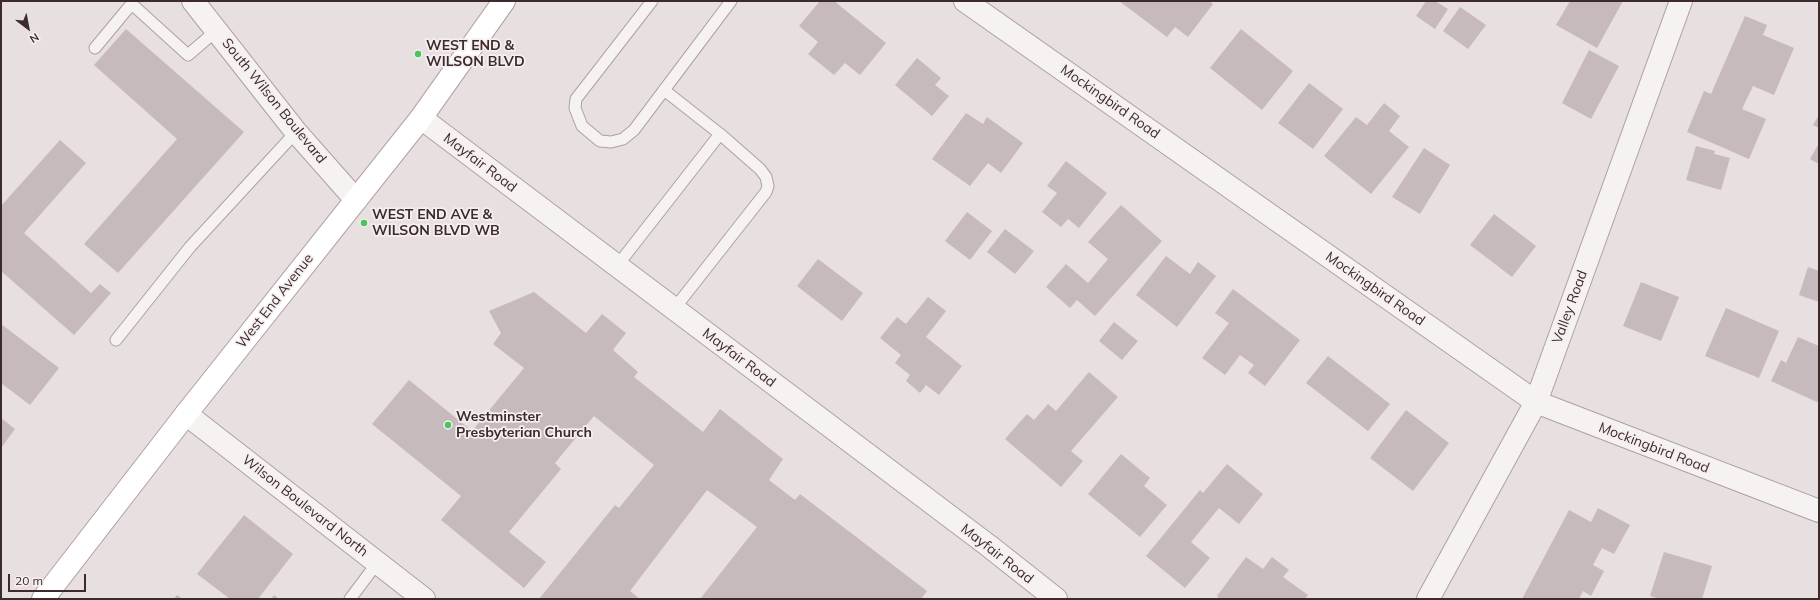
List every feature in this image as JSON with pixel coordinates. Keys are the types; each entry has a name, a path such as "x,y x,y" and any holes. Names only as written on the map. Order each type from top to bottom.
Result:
{"main road":[{"name":"West End Avenue","path":"43,599 186,414 421,118 504,1"}],"street":[{"name":"South Wilson Boulevard","path":"193,1 296,132 356,200"},
{"name":"Mockingbird Road","path":"965,1 1536,402 1819,511"},
{"name":"Valley Road","path":"1428,599 1536,402 1681,1"},
{"name":"Mayfair Road","path":"421,118 989,546 1056,599"},
{"name":"Wilson Boulevard North","path":"186,414 424,599"}],"lane":[{"path":"652,1 576,98 575,108 582,126 600,141 611,142 623,139 634,130 731,1"},
{"path":"96,48 129,7 134,6 188,55 217,30"},
{"path":"664,90 720,134 760,169 766,177 768,186 766,192 674,309"},
{"path":"116,340 190,247 296,132"},
{"path":"617,266 720,134"},
{"path":"350,599 377,563"}],"building":[{"path":"820,1 834,1 886,43 860,75 845,63 834,75 808,54 818,42 799,26"},
{"path":"1119,1 1209,1 1213,4 1188,37 1175,27 1167,37"},
{"path":"1426,1 1435,1 1448,9 1435,29 1416,16"},
{"path":"1570,1 1623,1 1597,48 1556,25"},
{"path":"1460,7 1486,25 1468,49 1443,31"},
{"path":"1745,16 1767,25 1763,35 1794,48 1774,95 1753,86 1742,109 1766,119 1749,159 1687,132 1704,91 1711,94"},
{"path":"126,29 244,132 118,273 84,244 177,139 94,65"},
{"path":"1241,29 1293,71 1262,110 1210,68"},
{"path":"1589,50 1619,66 1591,119 1562,103"},
{"path":"917,58 941,78 935,85 949,96 932,116 895,85"},
{"path":"1309,83 1343,109 1313,149 1278,123"},
{"path":"1384,103 1400,116 1389,131 1409,147 1371,194 1324,156 1356,117 1367,125"},
{"path":"966,113 983,124 987,117 1023,143 1001,173 988,163 970,186 932,159"},
{"path":"1819,115 1819,128 1813,125"},
{"path":"60,140 86,163 24,233 91,293 100,284 111,293 74,335 1,271 1,206"},
{"path":"1819,143 1819,164 1810,159"},
{"path":"1696,146 1715,151 1714,154 1730,158 1721,190 1686,180"},
{"path":"1424,148 1450,165 1420,214 1392,197"},
{"path":"1066,161 1107,193 1079,228 1068,219 1061,227 1042,212 1057,193 1047,186"},
{"path":"1121,205 1162,241 1095,316 1077,300 1070,308 1046,287 1066,264 1088,283 1108,259 1088,242"},
{"path":"967,212 992,231 970,260 945,241"},
{"path":"1494,214 1536,246 1512,277 1470,245"},
{"path":"1005,229 1034,251 1015,274 987,252"},
{"path":"1166,256 1190,274 1198,262 1216,276 1177,327 1136,295"},
{"path":"818,259 863,293 842,321 797,286"},
{"path":"1808,267 1819,271 1819,302 1799,295"},
{"path":"1641,282 1679,297 1661,341 1623,326"},
{"path":"1233,289 1300,340 1265,386 1248,373 1254,365 1240,355 1225,375 1202,358 1229,323 1215,313"},
{"path":"534,292 586,333 602,314 626,333 613,350 638,372 634,377 703,432 720,409 783,459 769,480 795,500 800,494 927,591 921,599 700,599 757,527 707,490 630,591 640,599 539,599 615,505 619,508 654,465 594,416 555,463 561,469 509,532 546,562 524,588 441,520 461,496 372,424 409,380 472,431 524,368 493,344 501,333 489,311"},
{"path":"928,297 946,311 926,337 962,366 939,395 926,385 920,393 906,381 910,375 895,363 901,355 880,338 897,317 906,324"},
{"path":"1726,308 1779,331 1759,378 1705,356"},
{"path":"1114,322 1138,341 1122,360 1099,341"},
{"path":"1,324 59,368 30,405 1,383"},
{"path":"1798,337 1819,346 1819,403 1771,381 1781,360 1786,363"},
{"path":"1328,356 1390,404 1368,431 1306,383"},
{"path":"1089,372 1118,397 1071,451 1083,461 1061,487 1005,439 1027,414 1034,420 1048,404 1056,411"},
{"path":"1406,410 1449,443 1413,491 1370,458"},
{"path":"1,418 15,429 1,448"},
{"path":"1121,454 1150,478 1144,486 1167,505 1140,537 1088,494"},
{"path":"1227,464 1263,494 1239,524 1219,508 1191,542 1210,558 1185,588 1146,556 1200,490 1203,493"},
{"path":"1598,508 1630,525 1614,554 1602,548 1593,565 1604,571 1591,596 1583,591 1579,599 1522,599 1569,510 1591,522"},
{"path":"244,515 293,554 258,599 230,599 197,574"},
{"path":"1664,552 1712,566 1702,599 1660,599 1650,596"},
{"path":"1246,557 1263,569 1272,557 1289,570 1283,577 1308,595 1305,599 1220,599 1217,596"},
{"path":"177,595 183,599 174,599"},
{"path":"274,595 279,599 271,599"}],"place":[{"name":"WEST END & WILSON BLVD","path":"418,54"},
{"name":"WEST END AVE & WILSON BLVD WB","path":"364,223"},
{"name":"Westminster Presbyterian Church","path":"448,425"}]}
